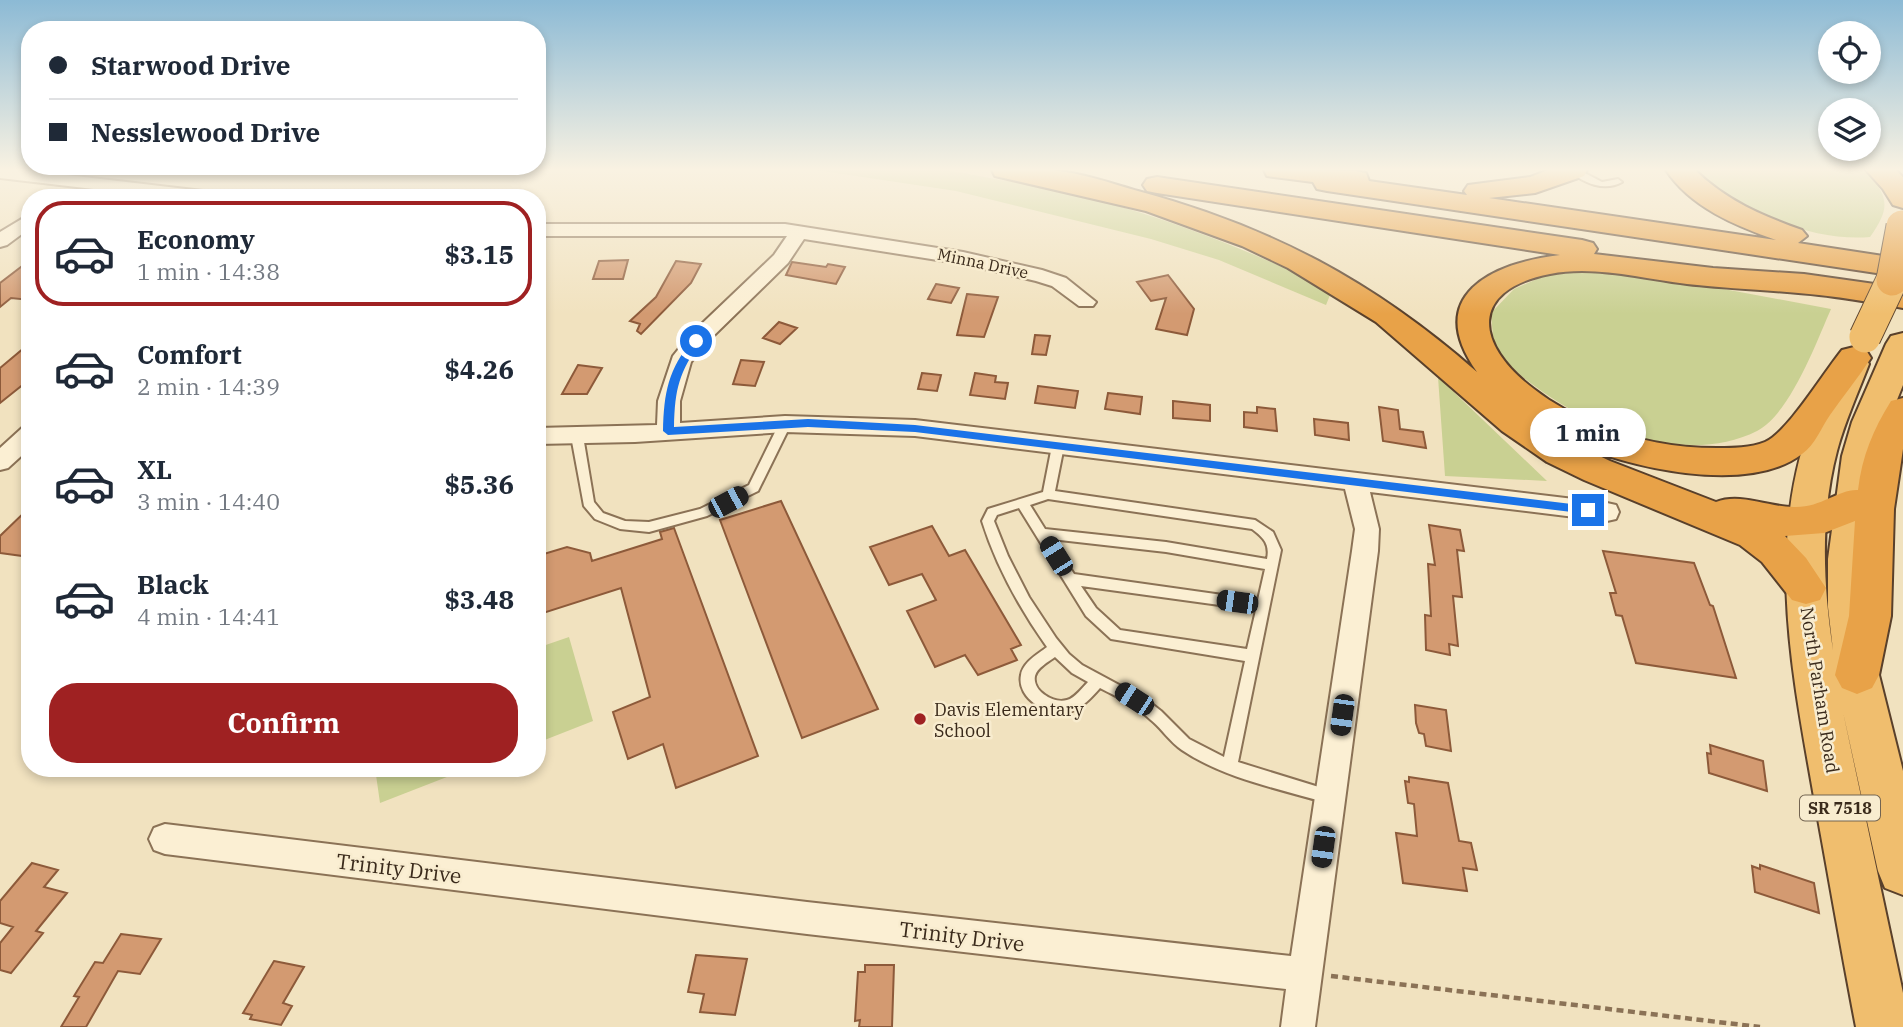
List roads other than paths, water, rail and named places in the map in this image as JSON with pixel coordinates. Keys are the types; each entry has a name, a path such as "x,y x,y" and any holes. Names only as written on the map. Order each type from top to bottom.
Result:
{"highway":[{"path":"1196,218 1288,255 1332,278 1387,315 1530,434 1588,467 1737,525 1763,541 1786,562 1806,588"},
{"path":"1378,218 1828,286"},
{"path":"1538,218 1900,276"},
{"path":"1748,218 1764,226 1829,246 1900,276"},
{"path":"1900,276 1903,218"},
{"path":"1860,347 1811,415 1802,434 1783,449 1750,459 1691,461 1659,457 1607,443 1546,415 1495,375 1483,360 1471,331 1474,305 1491,285 1513,273 1550,264 1604,263 1676,273 1828,286 1900,276"},
{"name":"North Parham Road","path":"1882,1027 1819,706 1806,588 1808,523 1816,464 1827,427 1860,347 1900,276"},
{"name":"SR 7518","path":"1903,344 1870,422 1860,456 1849,540 1848,579 1857,674 1895,800 1903,871"},
{"path":"1857,674 1870,616 1873,530 1878,485 1886,448 1894,424 1903,410"},
{"path":"1684,503 1781,522 1808,523 1831,517 1855,503"}],"street":[{"path":"0,241 21,226"},
{"name":"Minna Drive","path":"546,230 762,229 799,232 963,258 1042,276 1059,282 1086,302"},
{"path":"668,431 669,401 681,361 696,341 781,258 799,232"},
{"path":"546,436 785,424 915,428 1608,512"},
{"path":"0,462 21,442"},
{"path":"1298,1027 1367,529 1356,482"},
{"name":"Trinity Drive","path":"165,839 807,918 1305,974"}],"lane":[{"path":"578,436 588,503 599,516 624,526 649,527 703,513 754,488 785,424"},
{"path":"1048,495 1058,446"},
{"path":"1230,765 1275,550 1269,535 1255,525 1048,495 992,512 988,521 998,552 1041,628 1077,669 1152,711 1188,747 1230,765 1330,797"},
{"path":"1022,503 1091,612 1116,635 1253,656"},
{"path":"1041,533 1166,547 1272,565"},
{"path":"1070,579 1263,606"},
{"path":"1056,648 1035,664 1028,674 1030,687 1041,701 1059,707 1074,704 1100,680"}],"place":[{"name":"Davis Elementary School","path":"920,719"}]}
